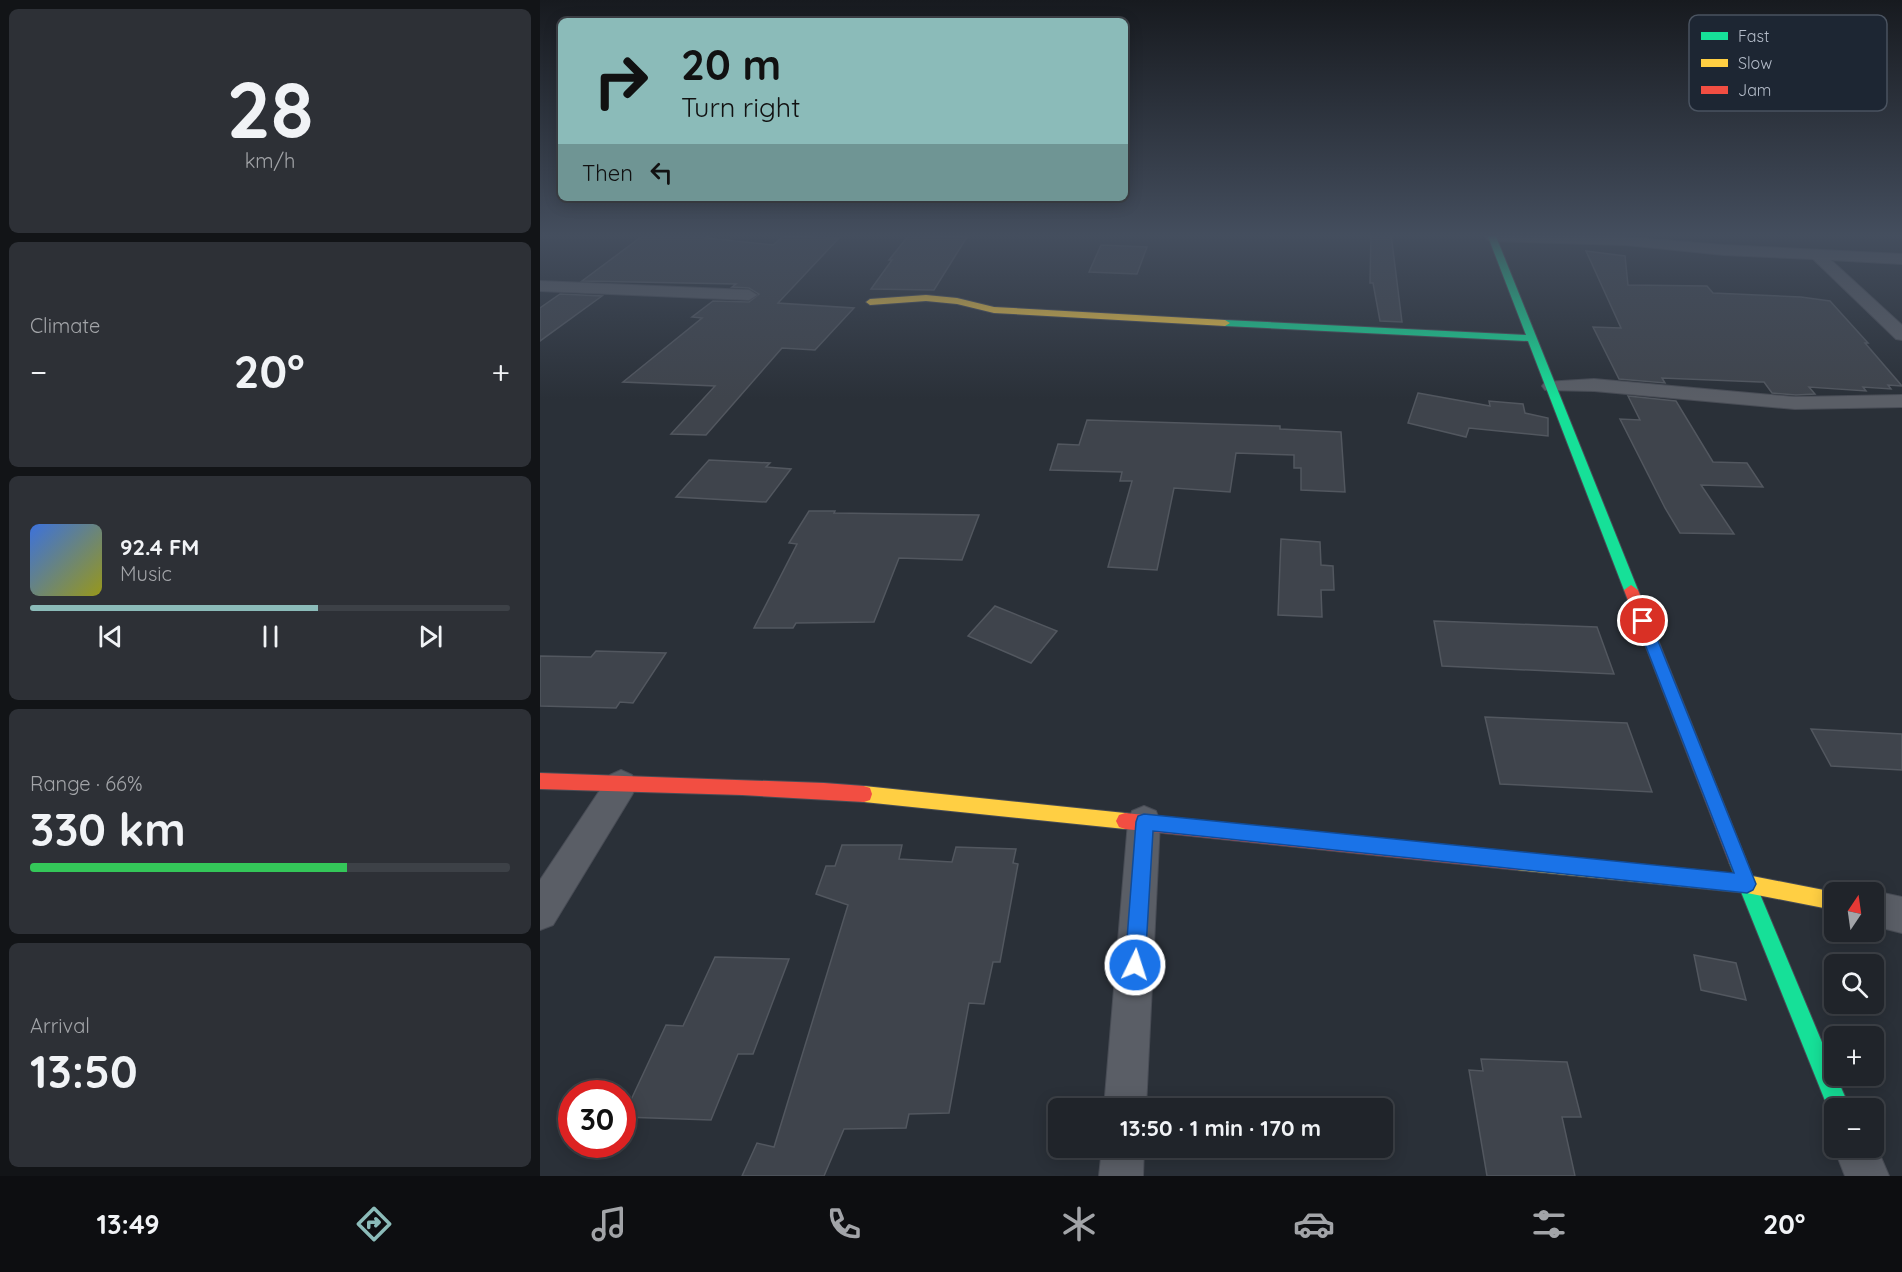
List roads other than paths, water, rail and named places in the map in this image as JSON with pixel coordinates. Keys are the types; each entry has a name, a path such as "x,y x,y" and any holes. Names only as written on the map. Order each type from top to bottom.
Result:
{"street":[{"path":"607,289 749,295"},
{"path":"1512,289 1747,884 1835,1098"},
{"path":"1853,289 1902,335"},
{"path":"870,302 926,298 957,301 994,309 1089,317 1531,338"},
{"path":"1552,386 1605,386 1795,403 1902,402"},
{"path":"540,781 621,785 701,784 830,791 1747,884 1824,899"},
{"path":"540,912 621,785"},
{"path":"1126,1098 1144,822"},
{"path":"1884,911 1902,915"},
{"path":"1121,1176 1122,1158"},
{"path":"1859,1158 1867,1176"}]}
